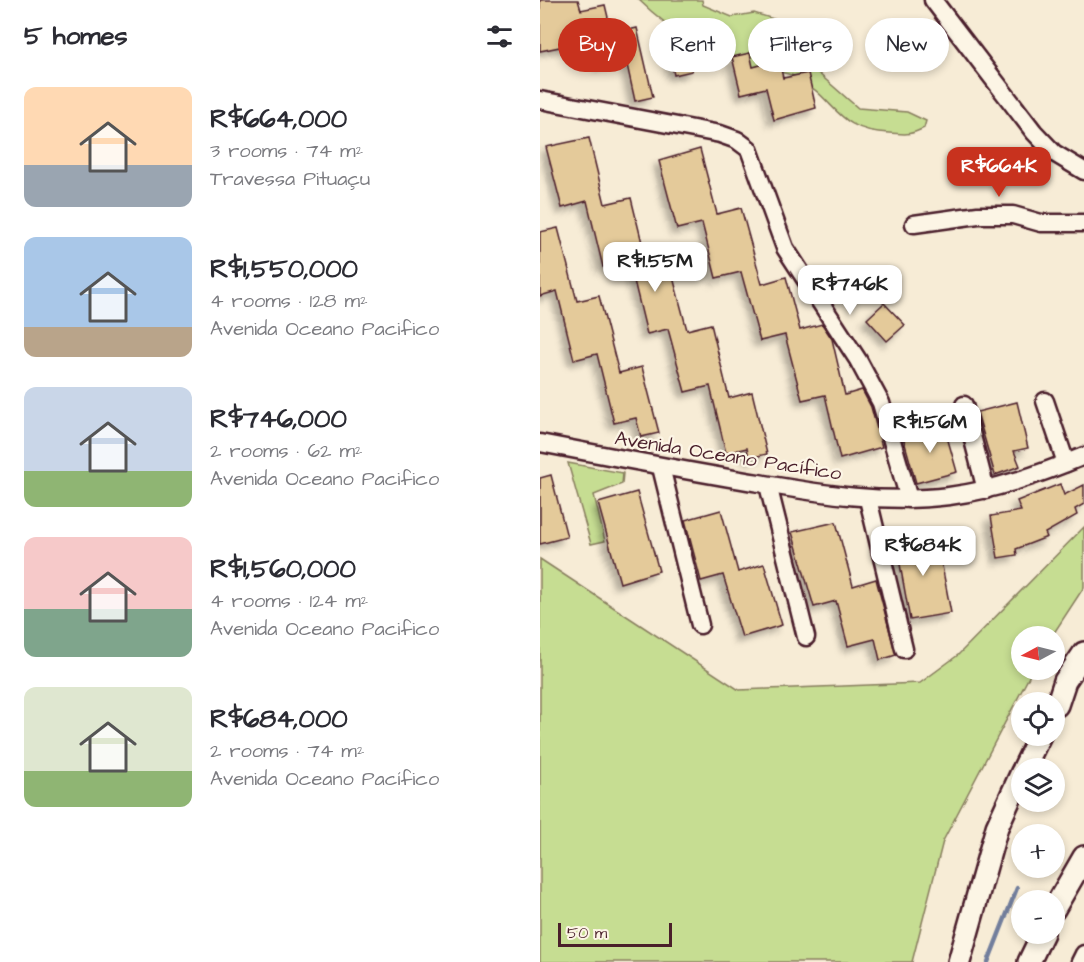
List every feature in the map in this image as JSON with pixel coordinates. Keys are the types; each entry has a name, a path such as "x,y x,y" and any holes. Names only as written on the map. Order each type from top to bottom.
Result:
{"main road":[{"path":"1061,692 1065,681 1084,653"},
{"path":"1065,696 1084,670"},
{"path":"959,962 997,827 1011,796"},
{"path":"1065,890 1084,857"},
{"path":"1029,962 1038,944"}],"street":[{"path":"933,0 1034,132 1054,153 1084,171"},
{"path":"540,100 720,134 737,140 749,149 785,248 858,360 881,402 909,499"},
{"path":"914,224 978,215 1013,215 1041,223 1084,223"},
{"path":"1045,401 1066,464"},
{"path":"964,405 986,490"},
{"name":"Avenida Oceano Pacífico","path":"540,443 661,467 868,500 949,496 986,490 1084,456"},
{"path":"661,467 700,625"},
{"path":"768,485 806,637"},
{"path":"868,500 904,649"},
{"path":"1080,962 1084,954"}],"green space":[{"path":"639,0 702,0 703,5 732,17 754,13 770,18 748,18 748,65 736,62 736,18 659,18"},
{"path":"782,72 817,72 858,108 907,112 926,121 924,128 903,134 872,131 858,127 847,121 811,87"},
{"path":"568,463 623,473 622,484 594,495 605,541 591,544"},
{"path":"1084,527 1084,587 1059,626 1011,626 1011,680 1027,680 1021,692 1011,692 1011,711 943,841 912,962 540,962 540,559 739,690 920,683 958,655"}],"building":[{"path":"540,0 578,0 581,10 605,5 608,18 558,18 558,47 540,51"},
{"path":"637,28 653,97 635,101 629,72 637,72"},
{"path":"748,53 748,72 782,72 783,78 808,73 816,108 774,120 766,88 741,94 736,72 736,56"},
{"path":"589,138 605,204 631,198 647,263 668,258 687,330 711,324 729,398 752,392 767,454 749,458 747,448 726,453 710,386 685,392 668,329 647,334 629,260 603,267 587,201 562,208 546,147"},
{"path":"700,149 717,214 741,208 762,284 786,277 800,330 822,324 832,339 845,395 862,390 871,407 882,447 840,459 825,395 802,400 785,335 760,341 741,272 716,278 702,223 677,229 659,161"},
{"path":"558,228 577,301 599,296 619,373 642,367 659,433 641,437 636,418 614,423 597,354 574,360 557,291 540,296 540,232"},
{"path":"884,303 905,325 887,341 867,319"},
{"path":"1017,402 1028,448 1014,451 1020,466 995,475 977,412"},
{"path":"944,426 957,472 916,483 903,437"},
{"path":"551,475 567,537 540,544 540,478"},
{"path":"1060,484 1064,495 1084,485 1084,504 1075,509 1077,515 1045,533 1047,537 1016,549 1017,555 998,558 991,516 1021,511 1017,501"},
{"path":"637,492 659,571 620,583 598,503"},
{"path":"721,510 738,572 764,564 782,625 742,637 723,575 701,581 685,520"},
{"path":"836,522 853,586 876,579 896,655 880,660 875,639 848,646 836,601 814,607 792,532"},
{"path":"936,534 951,613 910,620 896,542"}],"waterway":[{"path":"988,962 1017,888"}]}
